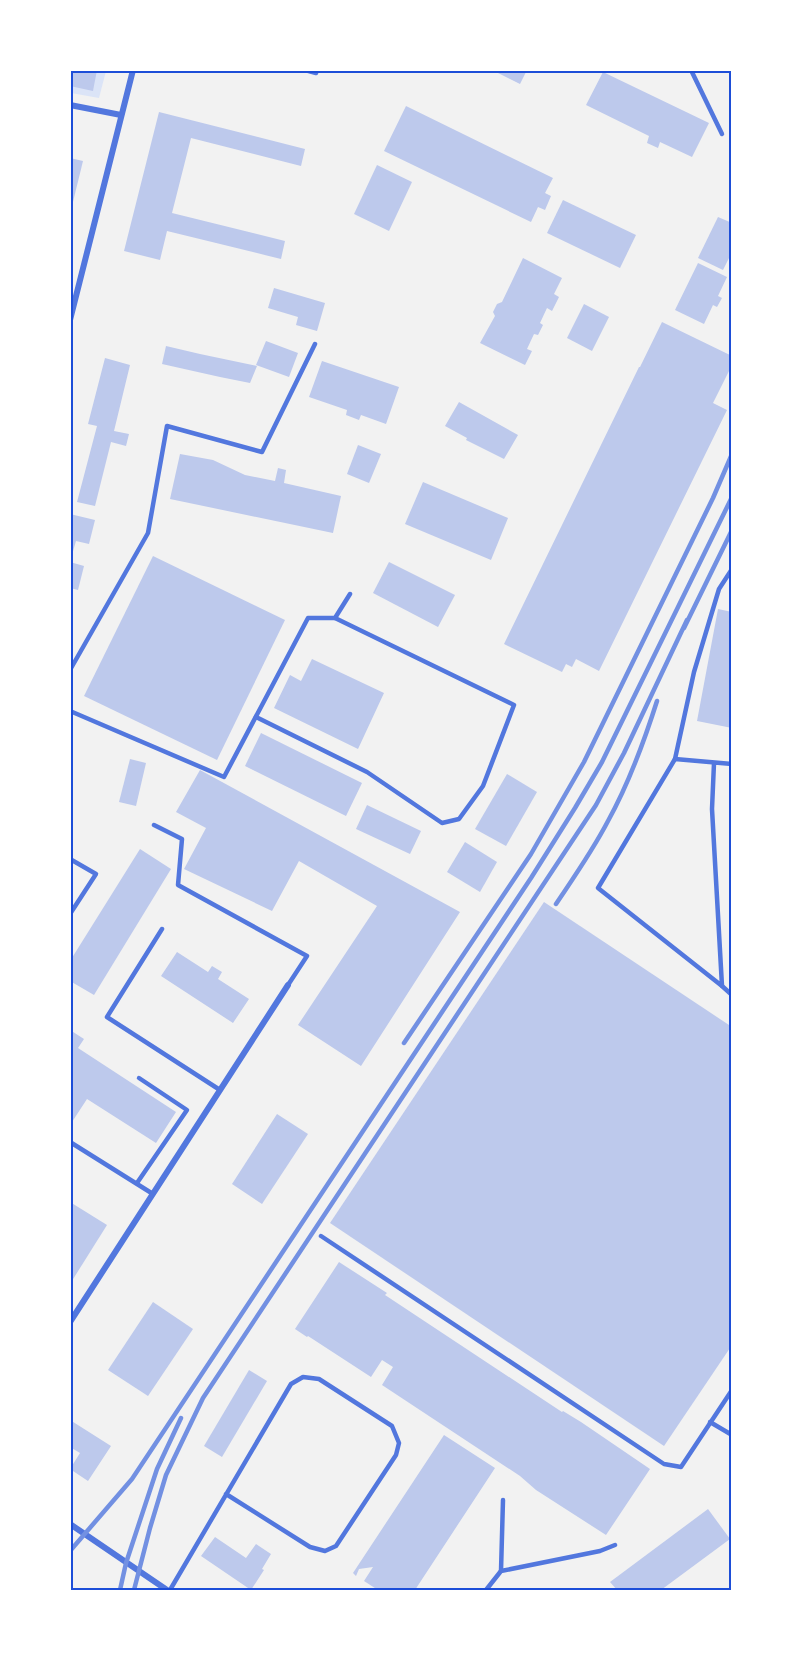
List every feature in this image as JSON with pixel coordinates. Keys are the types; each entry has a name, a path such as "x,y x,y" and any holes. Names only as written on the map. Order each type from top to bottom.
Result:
{"street":[{"path":"70,320 74,290 133,70"},
{"path":"70,105 121,115"},
{"path":"70,1322 288,985"},
{"path":"70,1524 169,1590"}],"lane":[{"path":"305,70 316,73 317,70"},
{"path":"691,70 722,134"},
{"path":"70,670 148,533 167,426 262,452 315,344"},
{"path":"732,570 719,589 694,672 675,759 598,888 732,995"},
{"path":"335,618 350,594"},
{"path":"70,711 224,777 308,618 335,618 514,705 483,786 459,819 442,823 368,772 256,717"},
{"path":"675,759 732,764"},
{"path":"714,763 712,809 722,986"},
{"path":"154,825 182,839 178,885 307,956 288,985"},
{"path":"70,859 96,874 70,914"},
{"path":"162,929 107,1017 220,1090"},
{"path":"137,1183 187,1110 139,1077"},
{"path":"70,1142 153,1194"},
{"path":"321,1236 664,1464 681,1467 732,1390"},
{"path":"169,1590 291,1384 303,1377 319,1379 392,1426 399,1443 396,1455 336,1546 325,1551 310,1547 226,1494"},
{"path":"710,1422 732,1435"},
{"path":"486,1590 501,1571 503,1500"},
{"path":"501,1571 600,1551 615,1545"}],"shaded area":[{"path":"70,71 106,71 99,98 71,93"}],"building":[{"path":"70,70 97,70 93,91 70,86"},
{"path":"492,70 527,70 520,84"},
{"path":"603,72 709,123 692,157 660,142 658,148 647,143 649,136 586,105"},
{"path":"406,106 553,178 545,193 551,196 545,210 538,207 531,222 384,151"},
{"path":"159,112 305,149 301,166 191,138 172,213 285,241 281,259 167,231 160,260 124,251"},
{"path":"70,158 83,161 71,210 70,210"},
{"path":"377,165 412,182 389,231 354,214"},
{"path":"563,200 636,235 620,268 547,233"},
{"path":"718,217 732,223 732,252 723,270 698,258"},
{"path":"523,258 562,278 554,294 559,297 552,311 547,308 540,323 543,325 538,335 534,334 527,349 532,351 525,365 480,343 495,316 493,312 497,304 502,302"},
{"path":"698,263 727,277 718,296 722,298 717,307 713,305 704,324 675,310"},
{"path":"274,288 325,303 317,331 296,325 298,317 268,308"},
{"path":"584,304 609,317 592,351 567,338"},
{"path":"662,322 732,356 732,365 713,403 727,410 599,671 576,659 572,667 566,664 562,672 504,644"},
{"path":"266,341 298,353 289,377 256,365"},
{"path":"166,346 257,366 250,383 220,377 162,364"},
{"path":"105,358 130,365 114,431 129,434 126,446 111,442 95,506 77,502 97,426 88,424"},
{"path":"322,361 399,387 386,424 361,415 359,420 346,415 347,410 309,397"},
{"path":"459,402 518,435 504,459 466,440 467,438 445,426"},
{"path":"358,445 381,454 369,483 347,474"},
{"path":"180,454 213,460 245,475 275,481 278,468 286,470 284,483 341,496 333,533 170,499"},
{"path":"423,482 508,518 491,560 405,524"},
{"path":"70,514 95,520 89,544 76,541 71,558"},
{"path":"153,556 285,620 217,760 84,696"},
{"path":"70,562 84,566 78,590 70,588"},
{"path":"389,562 455,595 438,627 373,593"},
{"path":"718,609 732,612 732,728 697,721"},
{"path":"312,659 384,693 358,749 274,708 290,675 301,681"},
{"path":"261,733 362,783 346,816 245,766"},
{"path":"130,759 146,763 136,806 119,802"},
{"path":"200,770 460,912 361,1066 298,1025 377,906 299,861 272,911 184,869 206,828 176,812"},
{"path":"507,774 537,792 506,846 475,829"},
{"path":"367,805 421,831 410,854 356,829"},
{"path":"465,842 497,862 480,892 447,872"},
{"path":"140,849 171,869 94,995 70,981 70,961"},
{"path":"544,902 732,1027 732,1345 664,1446 330,1223"},
{"path":"177,952 208,972 212,966 222,972 218,979 249,999 233,1023 161,976"},
{"path":"70,1030 84,1039 78,1048 176,1112 156,1143 87,1099 70,1125"},
{"path":"277,1114 308,1134 262,1204 232,1184"},
{"path":"70,1202 107,1225 70,1284"},
{"path":"339,1262 387,1293 385,1295 650,1469 606,1535 382,1385 393,1367 382,1360 371,1377 295,1329"},
{"path":"153,1302 193,1329 148,1396 108,1370"},
{"path":"249,1370 267,1381 222,1457 204,1446"},
{"path":"70,1420 111,1446 88,1481 70,1469 80,1453 70,1447"},
{"path":"444,1435 495,1468 415,1590 378,1590 364,1581 373,1567 359,1569 356,1576 353,1573"},
{"path":"708,1509 730,1539 661,1590 617,1590 610,1582"},
{"path":"215,1537 246,1558 256,1544 271,1554 251,1590 201,1556"}],"railway":[{"path":"404,1043 531,854 584,762 713,498 732,454"},
{"path":"70,1551 132,1479 531,878 575,808 602,762 732,497"},
{"path":"684,628 732,530"},
{"path":"134,1590 166,1475 203,1398 596,805 624,753 687,620"},
{"path":"556,904 590,853 616,807 636,762 657,701"},
{"path":"120,1590 126,1563 157,1469 181,1418"}]}
